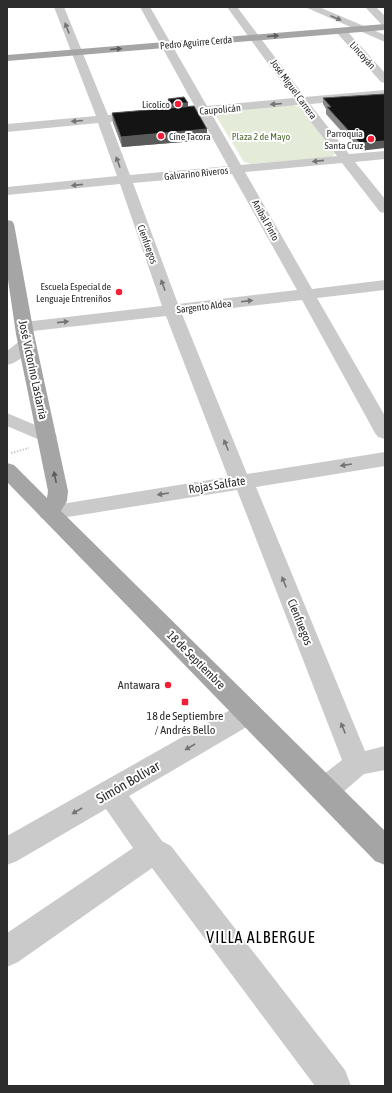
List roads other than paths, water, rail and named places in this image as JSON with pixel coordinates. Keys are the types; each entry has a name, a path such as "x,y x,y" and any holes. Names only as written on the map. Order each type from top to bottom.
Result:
{"main road":[{"name":"Pedro Aguirre Cerda","path":"7,58 385,27"},
{"name":"José Victorino Lastarria","path":"7,224 20,328 48,437 58,491 57,501 49,513"},
{"name":"18 de Septiembre","path":"7,470 385,851"}],"street":[{"name":"Cienfuegos","path":"59,7 103,119 172,310 357,764"},
{"name":"Aníbal Pinto","path":"145,7 385,433"},
{"name":"José Miguel Carrera","path":"232,7 385,209"},
{"path":"310,7 385,39"},
{"path":"370,7 385,22"},
{"name":"Lincoyán","path":"341,31 385,80"},
{"name":"Caupolicán","path":"180,112 385,94"},
{"path":"7,128 126,117"},
{"name":"Galvarino Riveros","path":"7,191 385,154"},
{"name":"Sargento Aldea","path":"20,328 385,285"},
{"path":"7,360 20,328"},
{"path":"7,419 48,437"},
{"name":"Rojas Salfate","path":"49,513 385,459"},
{"name":"Simón Bolívar","path":"7,851 248,713"},
{"path":"325,790 357,764 385,758"},
{"path":"110,792 152,851 161,856 333,1082 334,1086"},
{"path":"7,951 152,851"}],"place":[{"name":"Licolico","path":"178,104"},
{"name":"Cine Tacora","path":"161,136"},
{"name":"Parroquia Santa Cruz","path":"371,139"},
{"name":"Escuela Especial de Lenguaje Entreniños","path":"119,292"},
{"name":"Antawara","path":"168,685"},
{"name":"18 de Septiembre / Andrés Bello","path":"185,702"}],"district":[{"name":"VILLA ALBERGUE","path":"261,937"}],"park label":[{"name":"Plaza 2 de Mayo","path":"261,136"}]}
